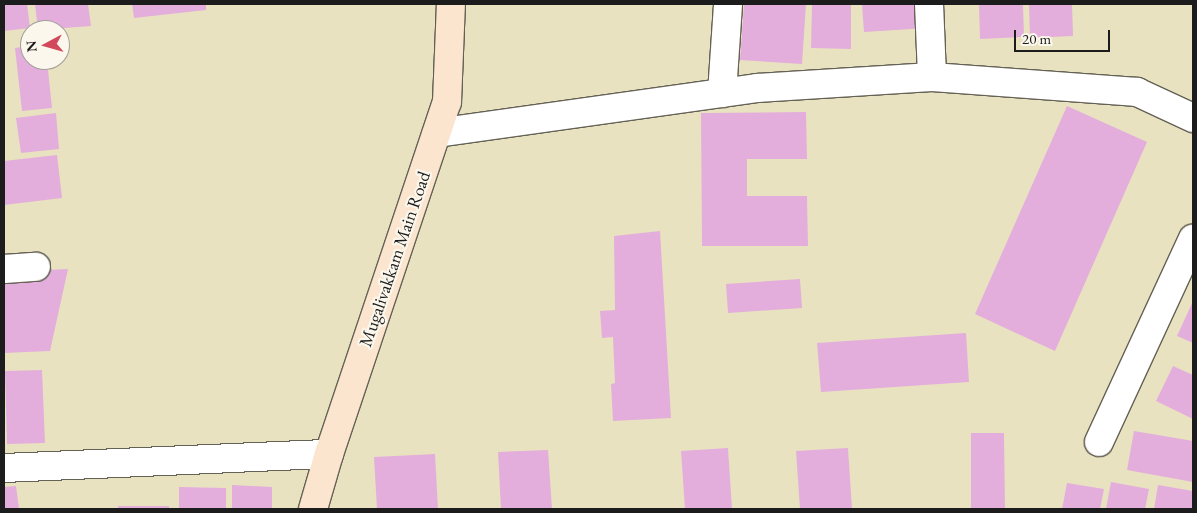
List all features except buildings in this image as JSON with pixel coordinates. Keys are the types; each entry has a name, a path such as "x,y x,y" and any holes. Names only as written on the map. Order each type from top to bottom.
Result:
{"street":[{"name":"Mugalivakkam Main Road","path":"314,509 329,454 447,102 451,4"},
{"path":"722,93 728,4"},
{"path":"930,4 932,77"},
{"path":"437,133 757,88 932,77 1137,92 1193,118"},
{"path":"1099,442 1193,239"},
{"path":"4,269 36,267"},
{"path":"4,468 329,454"}]}
